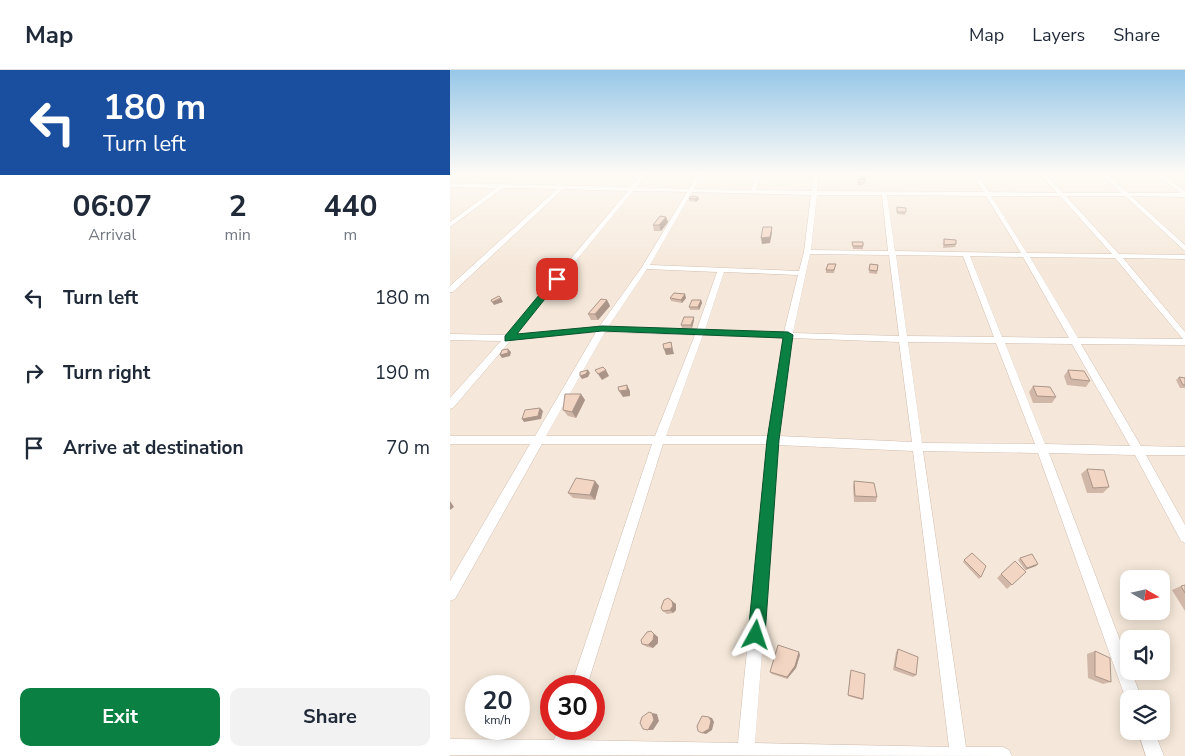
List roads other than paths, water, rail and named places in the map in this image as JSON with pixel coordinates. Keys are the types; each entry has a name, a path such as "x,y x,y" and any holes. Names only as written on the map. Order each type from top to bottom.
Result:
{"street":[{"path":"450,225 478,204"},
{"path":"450,290 544,204"},
{"path":"450,405 619,204"},
{"path":"450,594 536,440 602,328 645,267 682,204"},
{"path":"746,752 773,440 788,335 807,252 813,204"},
{"path":"885,204 958,754"},
{"path":"995,204 1138,450 1185,537"},
{"path":"1070,204 1119,258 1185,338"},
{"path":"1137,204 1185,249"},
{"path":"807,252 1119,258 1185,257"},
{"path":"966,255 1041,447 1131,690"},
{"path":"645,267 801,273"},
{"path":"583,675 658,440 722,269"},
{"path":"450,337 508,338 602,328 903,339 1185,342"},
{"path":"450,440 773,440 918,447 1041,447 1185,451"},
{"path":"560,748 563,740"},
{"path":"1149,740 1155,756"},
{"path":"450,747 465,752 560,748 620,753 746,752 770,754 935,756 958,754 1003,756"}]}
